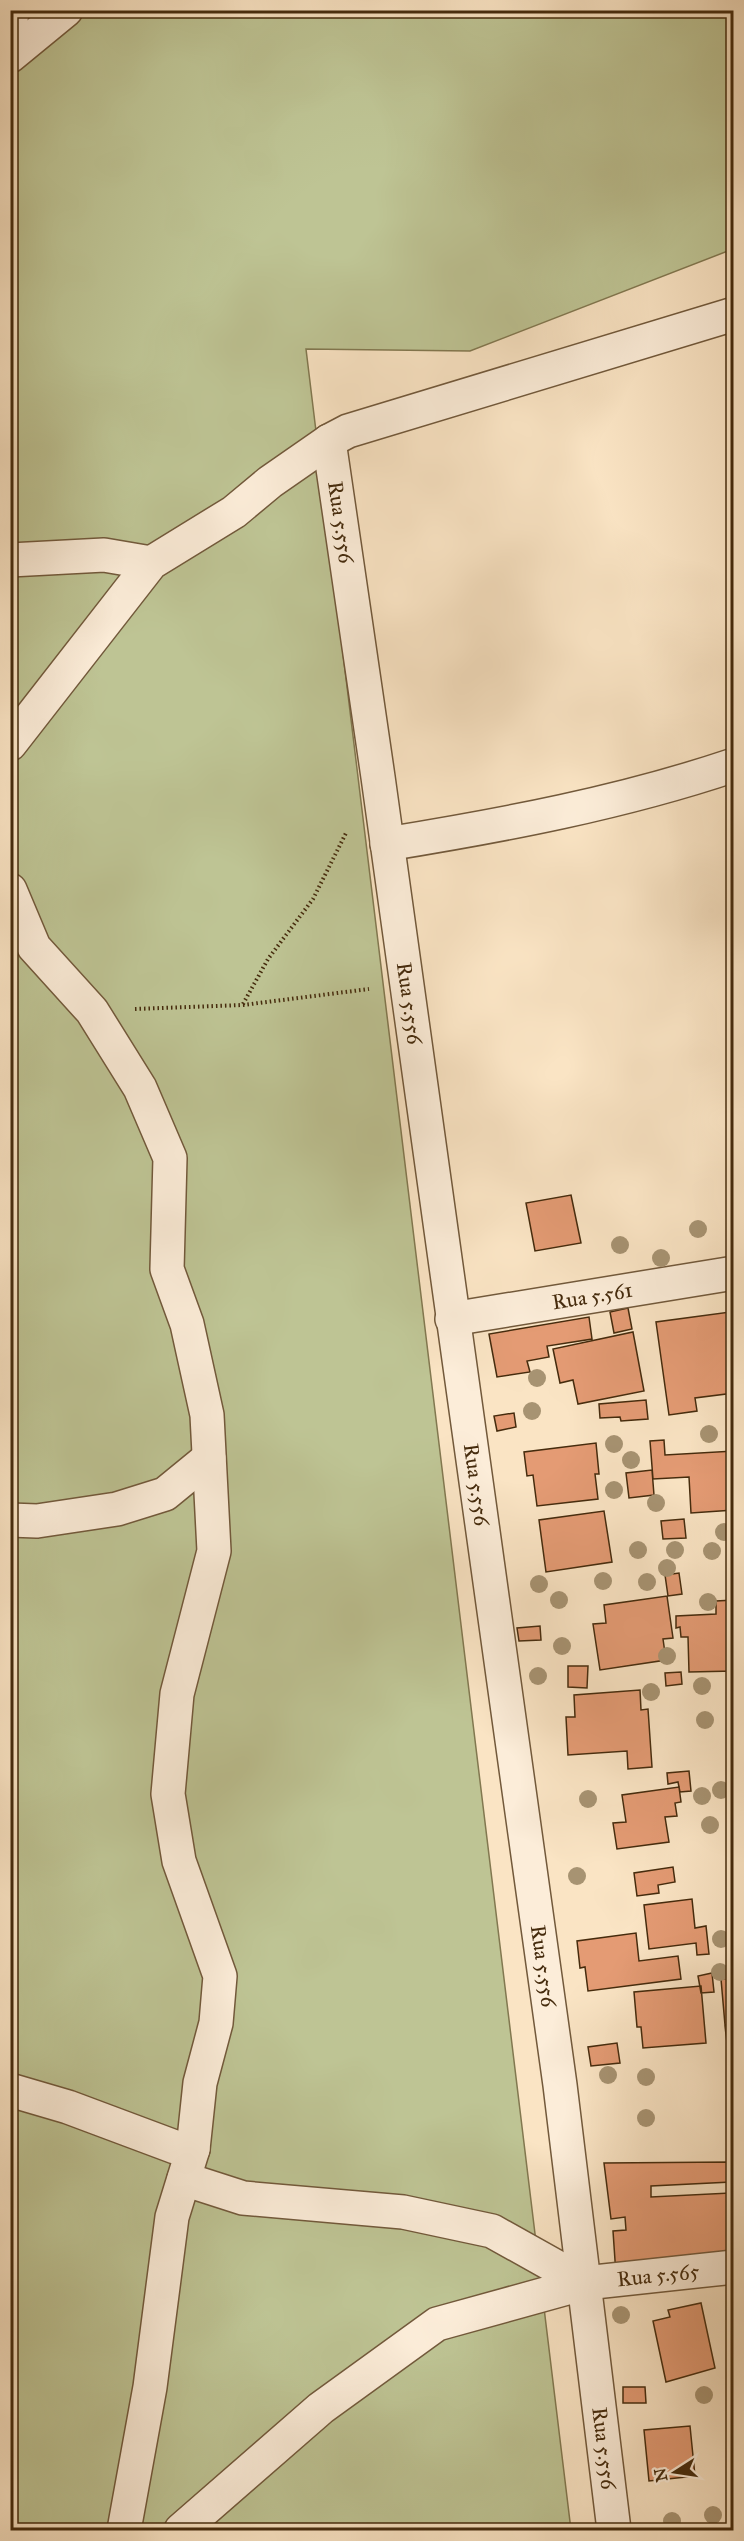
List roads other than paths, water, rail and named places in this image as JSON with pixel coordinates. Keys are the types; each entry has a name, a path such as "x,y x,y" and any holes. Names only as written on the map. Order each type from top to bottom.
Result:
{"street":[{"path":"10,31 12,10"},
{"path":"10,56 66,10"},
{"path":"10,744 151,563 234,512 270,482 329,441 348,431 734,314"},
{"name":"Rua 5.556","path":"329,441 560,2085 614,2530"},
{"path":"10,560 104,555 151,563"},
{"path":"387,844 597,803 675,785 734,765"},
{"path":"10,890 22,945 92,1011 140,1088 170,1158 167,1269 187,1324 207,1415 214,1551 177,1694 168,1794 179,1861 220,1976 216,2023 200,2084 189,2164 172,2217 150,2387 124,2530"},
{"name":"Rua 5.561","path":"452,1319 734,1273"},
{"path":"10,1520 37,1521 117,1509 165,1494 209,1458"},
{"path":"10,2090 68,2107 175,2147 189,2164 243,2198 403,2211 492,2231 585,2283"},
{"name":"Rua 5.565","path":"181,2530 321,2408 438,2325 585,2283 734,2267"}]}
